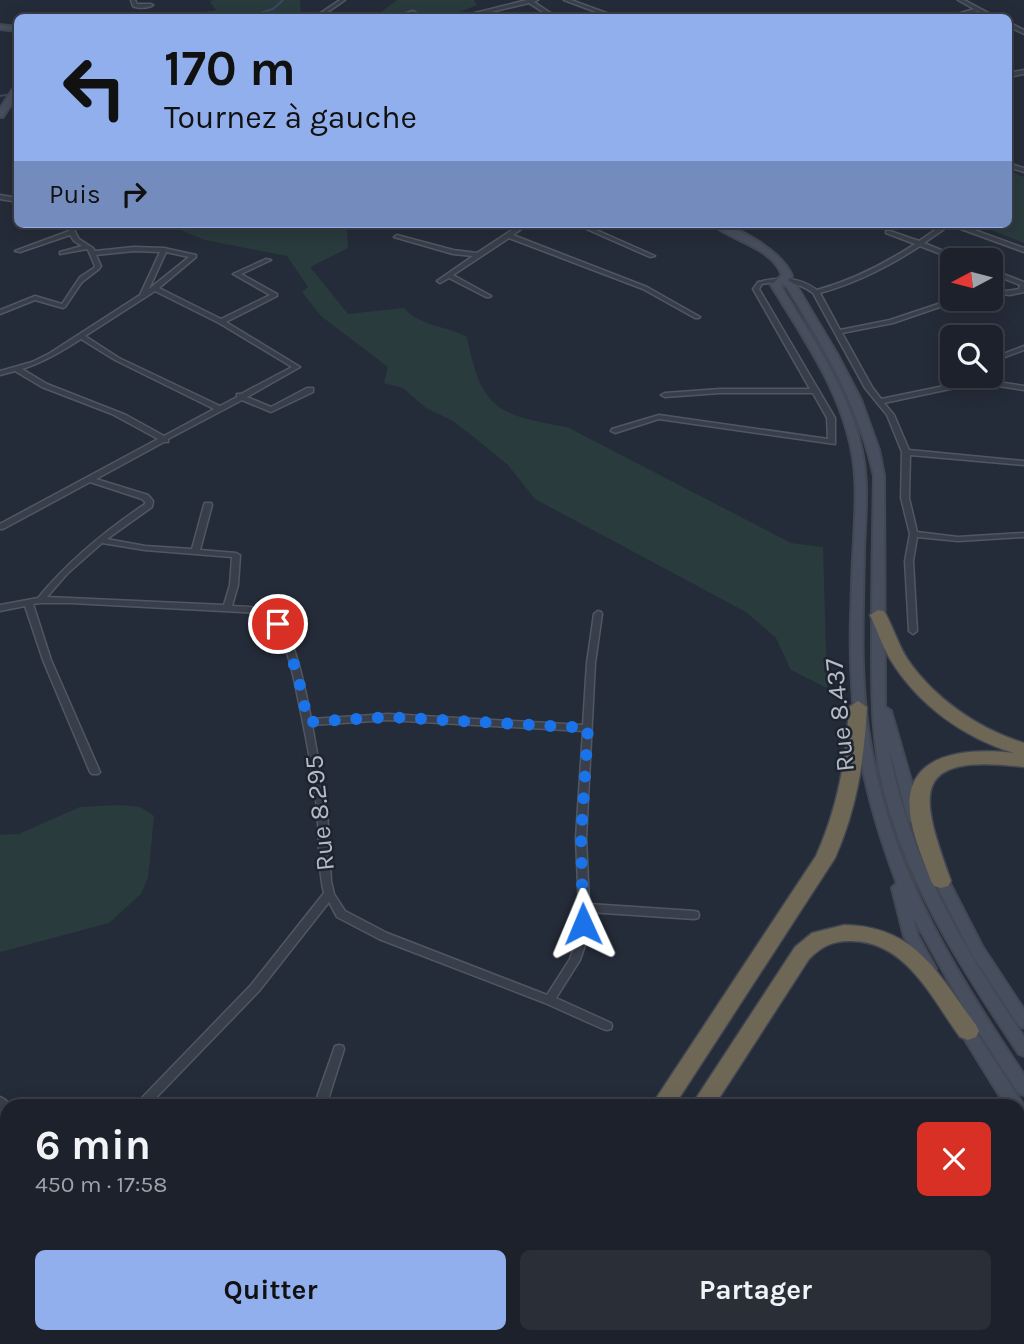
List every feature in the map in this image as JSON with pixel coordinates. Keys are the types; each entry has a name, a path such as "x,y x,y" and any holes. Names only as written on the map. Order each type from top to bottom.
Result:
{"highway":[{"path":"878,615 900,662 925,693 961,720 1024,750"},
{"path":"667,1099 810,884 830,848 842,819 855,769 858,707"},
{"path":"941,881 922,822 919,802 921,786 932,771 952,760 975,756 1024,761"},
{"path":"707,1099 802,953 818,940 840,933 862,933 888,941 915,960 968,1031"}],"main road":[{"path":"0,115 14,94"},
{"name":"Rue 8.437","path":"724,228 780,262 787,276 776,285 838,395 847,419 861,477 856,687 873,793 889,851 937,950 1024,1087"},
{"name":"Rue 8.437","path":"782,280 791,285 840,368 874,446 879,476 878,688 882,751 893,801 911,853 956,947 1024,1050"},
{"path":"878,688 919,834 976,949 1024,1022"},
{"path":"889,851 911,936 1010,1099"}],"street":[{"path":"134,0 135,6 151,5"},
{"path":"321,14 343,0"},
{"path":"474,14 536,0"},
{"path":"566,0 607,14"},
{"path":"960,0 988,14"},
{"path":"529,1 550,14"},
{"path":"961,14 979,9"},
{"path":"0,312 35,298 63,306 74,294 80,281 96,271 98,266 90,250 76,240 70,228"},
{"path":"440,281 519,228"},
{"path":"587,228 652,256"},
{"path":"816,292 869,276 944,228"},
{"path":"961,228 1024,250"},
{"path":"18,251 73,232"},
{"path":"888,232 940,251"},
{"path":"508,235 645,288 697,317"},
{"path":"397,237 478,255"},
{"path":"0,373 33,363 80,335 155,289 194,256 134,248 62,253"},
{"path":"142,296 164,250"},
{"path":"221,322 275,295 236,274 268,260"},
{"path":"448,275 488,296"},
{"path":"1003,276 1024,284 1023,290 1003,294"},
{"path":"615,431 659,417 832,442 831,418 757,289 760,283 796,279 816,292 869,388 881,401 901,434 906,452 905,498 914,534 909,561 913,631"},
{"path":"0,527 166,440 297,366 221,322 155,289"},
{"path":"839,332 891,322 940,306"},
{"path":"80,335 117,359 219,408"},
{"path":"1003,356 1024,348"},
{"path":"16,368 33,381 138,423 166,440"},
{"path":"1003,383 1024,388"},
{"path":"881,401 940,387"},
{"path":"240,396 271,410 310,390"},
{"path":"665,396 720,391 815,391"},
{"path":"906,452 1024,463"},
{"path":"41,600 62,575 100,540 149,505 149,501 89,480"},
{"path":"195,552 208,505"},
{"path":"914,534 958,539 1024,535"},
{"path":"100,540 145,548 229,553 238,557 227,608"},
{"name":"Rue 8.295","path":"0,608 41,600 227,608 257,611 273,618 278,624 297,672 322,809 329,894 341,914 383,936 549,1000 607,1026"},
{"path":"28,603 47,660 95,772"},
{"path":"549,1000 575,960 582,939 584,908 581,838 593,636 598,614"},
{"path":"308,722 388,717 588,728"},
{"path":"148,1099 255,988 329,894"},
{"path":"584,908 694,915"},
{"path":"322,1099 339,1049"}],"shaded area":[{"path":"300,0 301,14 194,14 216,10 210,2"},
{"path":"397,0 474,0 477,5 454,14 378,14"},
{"path":"1012,172 1024,177 1024,243 986,228 1012,228"},
{"path":"175,228 347,228 348,248 310,267 348,314 404,308 417,319 459,333 467,337 472,361 487,394 496,405 509,413 567,427 791,543 823,547 827,688 791,670 776,638 746,612 535,499 508,465 453,421 426,408 403,388 384,383 388,367 321,316 302,292 308,287 287,256 205,240"},
{"path":"80,807 140,807 154,816 148,877 141,894 109,923 0,952 0,835 19,834"}],"waterway":[{"path":"256,14 273,9 283,0"},
{"path":"0,96 11,94"}],"route":[{"path":"278,624 297,672 308,722 388,717 588,728 581,838 583,924"}]}
